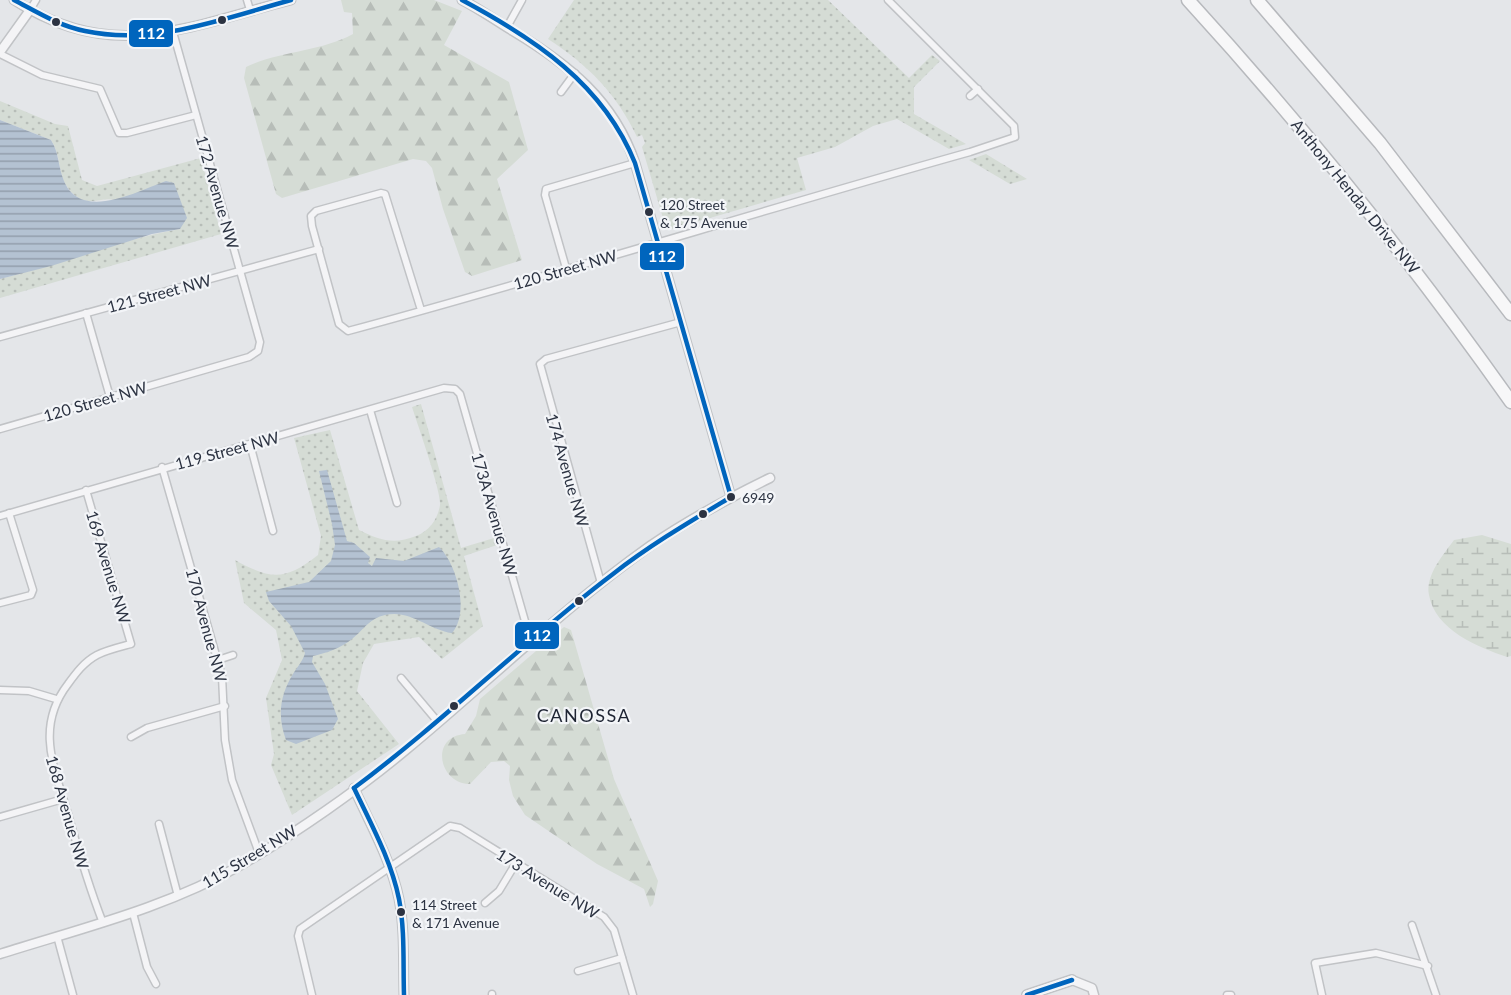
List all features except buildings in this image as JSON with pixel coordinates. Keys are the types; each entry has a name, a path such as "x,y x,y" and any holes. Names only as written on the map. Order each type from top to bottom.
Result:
{"highway":[{"name":"Anthony Henday Drive NW","path":"1188,0 1287,110 1393,239 1511,402"},
{"path":"1257,0 1380,143 1511,314"}],"main road":[{"path":"1027,995 1072,980"}],"street":[{"path":"14,0 30,10 70,27 99,35 124,36 173,32 291,0"},
{"path":"36,0 0,53 42,75 100,89 119,133 127,133 196,115"},
{"path":"247,0 250,10"},
{"path":"462,0 575,73 597,95 615,118 635,163 731,497"},
{"path":"507,27 522,0"},
{"path":"888,0 978,89 970,96"},
{"name":"172 Avenue NW","path":"173,32 260,342 258,351"},
{"path":"561,92 575,73"},
{"name":"120 Street NW","path":"319,249 343,329 350,331 1009,140 1016,134 1014,126 978,89"},
{"path":"566,268 545,195 546,189 635,163"},
{"path":"889,166 891,174"},
{"path":"319,249 311,216 319,210 381,193 385,194 421,310"},
{"name":"121 Street NW","path":"0,337 319,249"},
{"path":"86,313 110,397"},
{"name":"174 Avenue NW","path":"601,583 540,364 546,359 681,322"},
{"name":"120 Street NW","path":"0,429 249,357 258,351"},
{"name":"119 Street NW","path":"0,516 162,467 444,388 455,389"},
{"name":"173A Avenue NW","path":"455,389 463,404 531,642"},
{"path":"370,410 397,503"},
{"path":"250,444 273,531"},
{"name":"170 Avenue NW","path":"162,467 218,660 225,706 228,765 259,854"},
{"name":"115 Street NW","path":"0,954 103,923 178,896 259,854 354,788 438,722 601,583 652,545 731,497 770,478"},
{"name":"169 Avenue NW","path":"56,699 82,665 97,655 131,644 86,490"},
{"path":"0,603 31,595 33,590 9,513"},
{"path":"218,660 232,656"},
{"path":"401,678 438,722"},
{"path":"0,690 29,691 56,699"},
{"name":"168 Avenue NW","path":"56,699 51,714 49,737 63,799 88,884 103,923"},
{"path":"131,737 147,728 225,706"},
{"path":"354,788 389,867 401,916 404,995"},
{"path":"0,817 63,799"},
{"path":"159,824 178,896"},
{"name":"173 Avenue NW","path":"389,867 450,826 460,828 604,916 614,930 633,995"},
{"path":"485,903 499,891 516,863"},
{"path":"312,995 298,936 300,929 389,867"},
{"path":"133,913 147,967 156,984"},
{"path":"1412,925 1428,966 1436,995"},
{"path":"57,936 73,995"},
{"path":"1322,995 1314,963 1376,953 1428,966"},
{"path":"578,971 622,958"},
{"path":"1072,980 1084,990 1086,995"},
{"path":"1072,980 1092,988 1094,995"}],"green space":[{"path":"341,0 434,0 462,11 444,45 509,82 528,150 497,179 522,260 472,276 465,272 443,209 432,168 426,161 413,159 282,198 276,194 244,78 246,67 340,40 353,34 352,13 344,12"},
{"path":"574,0 828,0 909,78 932,55 940,61 914,87 914,114 966,144 949,149 897,119 873,126 835,147 797,158 806,190 672,229 665,225 642,147 645,143 642,135 637,137 620,107 600,81 576,59 548,39"},
{"path":"0,101 55,124 68,126 82,180 97,186 201,158 221,234 0,298 0,279 134,239 180,229 123,202 109,199 86,201 74,195 65,183 51,140 0,120"},
{"path":"986,154 1027,179 1010,184 969,160"},
{"path":"421,404 461,548 494,538 497,545 464,556 483,626 442,659 419,637 374,644 363,663 357,691 399,744 292,815 271,765 274,754 266,698 282,660 276,630 244,603 235,560 259,571 278,575 296,570 318,555 321,536 294,438 330,430 359,530 380,539 394,541 408,539 425,531 437,515 440,498 412,407"},
{"path":"1482,535 1511,544 1511,656 1507,657 1483,648 1459,635 1440,618 1429,595 1433,572 1454,540"},
{"path":"564,627 571,630 614,779 658,881 653,904 650,907 644,889 597,864 525,815 513,796 509,780 510,766 504,761 491,762 470,784 459,782 451,777 442,760 446,743 454,737 465,734 476,716 480,699"}],"water":[{"path":"0,120 51,140 64,181 72,193 83,200 96,202 111,200 166,181 174,183 187,218 180,229 152,234 51,266 0,279"},
{"path":"327,470 347,541 354,543 370,557 368,563 372,566 376,558 404,561 439,547 456,576 461,601 460,614 452,633 411,617 385,615 371,622 343,645 313,656 312,662 325,684 338,719 332,730 296,744 286,740 281,723 281,706 285,690 305,653 291,626 269,601 266,592 309,582 331,561 335,545 319,471"}],"transit line":[{"name":"112","path":"14,0 66,26 111,35 163,33 189,28 291,0"},
{"name":"112","path":"462,0 515,31 564,66 605,110 621,135 635,163 731,497"},
{"name":"112","path":"354,788 420,736 548,626 627,563 731,497"},
{"name":"112","path":"354,788 386,856 399,899 403,935 404,995"},
{"name":"112","path":"1027,995 1072,980"}],"place":[{"name":"120 Street & 175 Avenue","path":"649,212"},
{"name":"6949","path":"731,497"},
{"name":"114 Street & 171 Avenue","path":"401,912"}],"district":[{"name":"CANOSSA","path":"584,715"}]}
